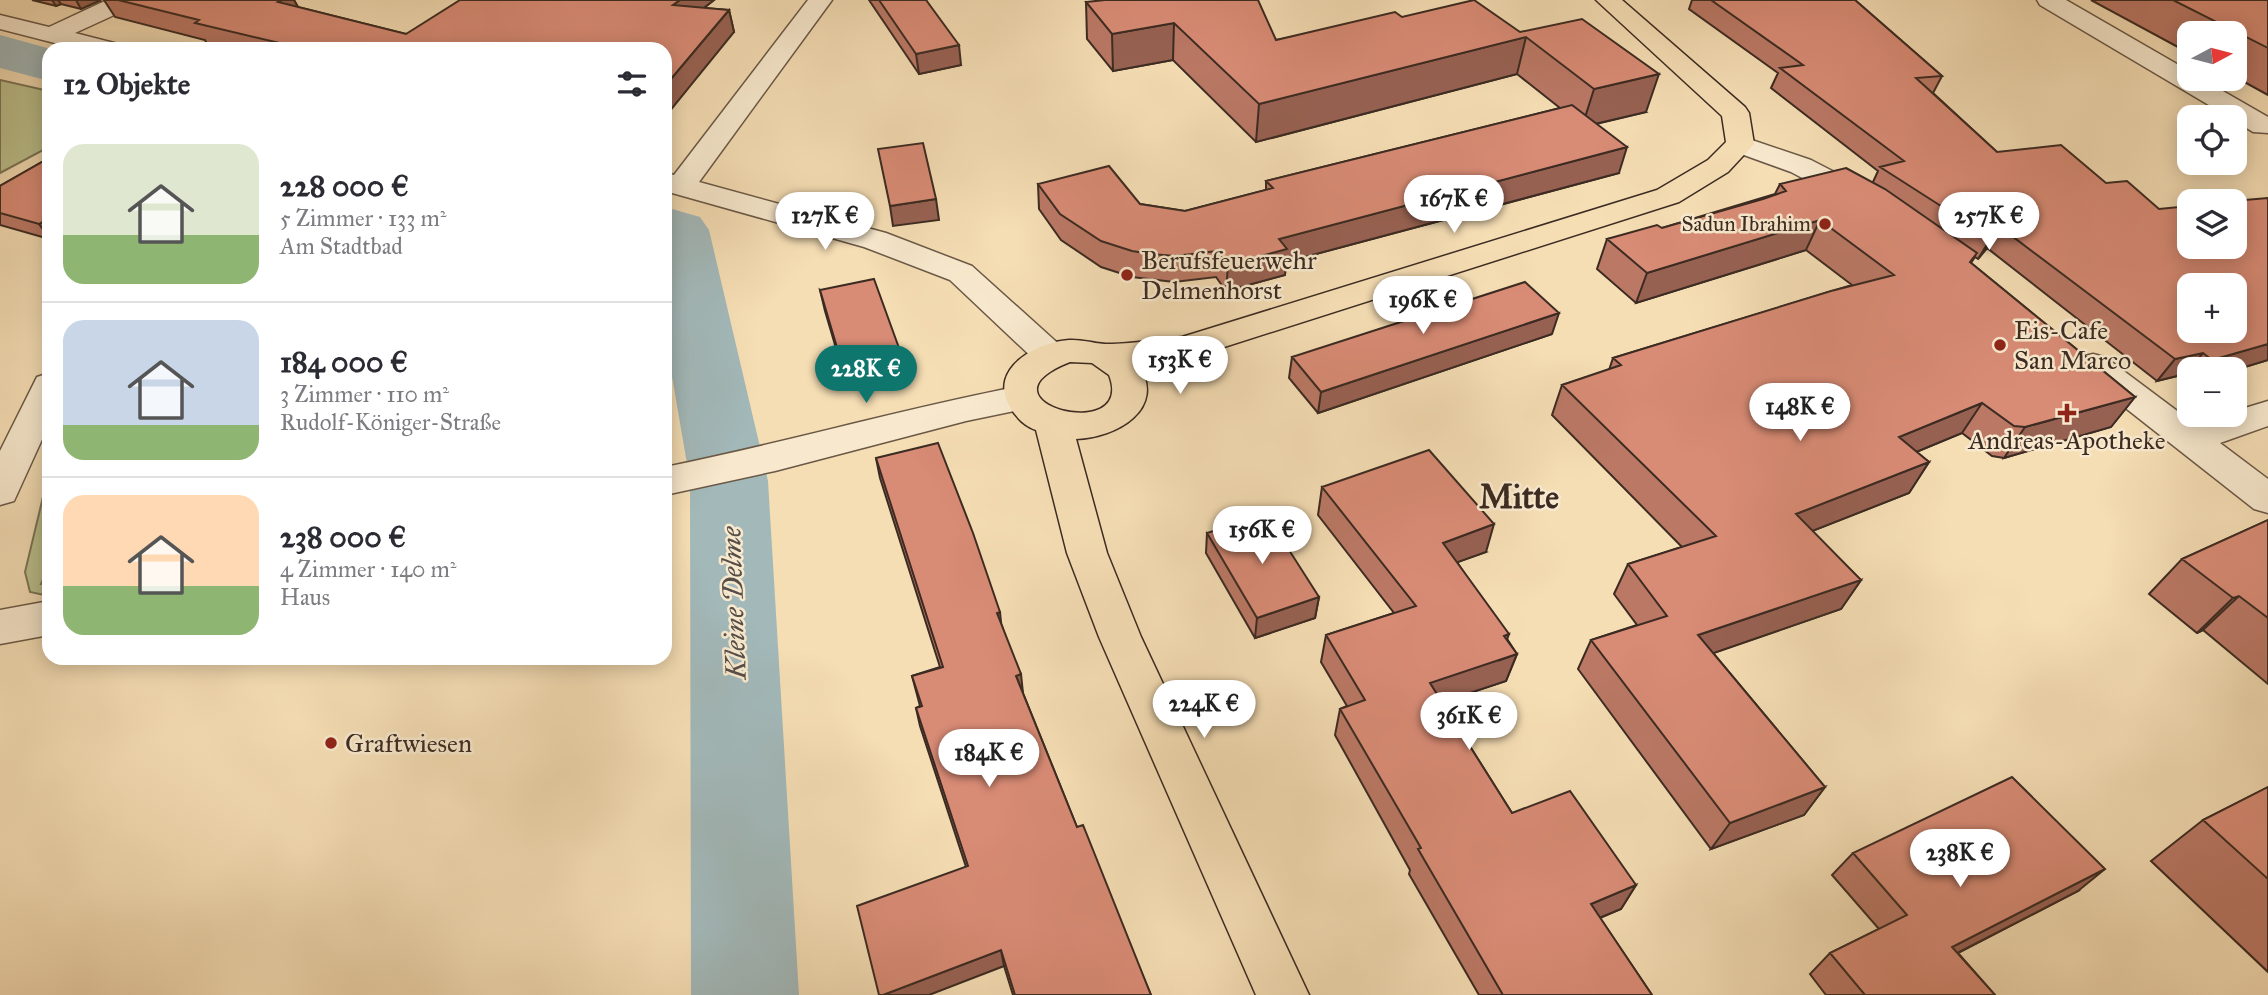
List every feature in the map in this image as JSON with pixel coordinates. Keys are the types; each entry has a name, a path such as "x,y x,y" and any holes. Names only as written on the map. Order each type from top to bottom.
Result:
{"main road":[{"path":"1107,356 1125,369 1132,383 1125,405 1113,416 1091,425 1054,424 1028,410 1021,398 1020,382 1023,376 1036,362 1050,355 1084,351 1107,356 1184,348 1668,197 1718,166 1740,144 1735,113 1608,0"},
{"path":"1130,395 1166,371 1184,348"},
{"path":"1054,424 1087,552 1120,637 1283,995"},
{"path":"1075,500 1091,425"}],"street":[{"path":"51,35 127,0"},
{"path":"820,0 673,184 875,240 961,274 1050,355"},
{"path":"2049,0 2263,126"},
{"path":"0,22 80,42"},
{"path":"1740,144 1801,166 1893,218"},
{"path":"2069,346 2268,499"},
{"path":"680,478 775,458 966,409 1021,398"},
{"path":"0,491 42,400"},
{"path":"2190,440 2268,413"},
{"path":"0,627 42,619"}],"green space":[{"path":"0,80 42,89 42,151 0,173"},
{"path":"42,501 42,595 30,592 25,572"}],"building":[{"path":"118,0 282,0 278,2 406,34 460,0 680,0 673,5 729,10 672,78 672,42 275,42 195,23 199,20"},
{"path":"879,0 926,0 959,45 916,54"},
{"path":"1258,0 1276,40 1395,12 1402,17 1474,0 1520,32 1582,19 1659,74 1594,89 1526,37 1259,104 1174,23 1112,34 1086,2"},
{"path":"1711,0 1855,0 1942,76 1916,78 1997,152 2061,145 2106,183 2127,181 2159,209 2177,207 2177,259 2247,259 2247,200 2268,198 2268,344 2222,357 2208,357 2203,353 2175,359 2000,227 1991,238 1880,167 1904,161 1780,68 1803,65"},
{"path":"2173,0 2268,0 2268,48 2247,37 2247,21 2215,21"},
{"path":"1572,105 1627,147 1279,239 1287,249 1228,265 1217,251 1175,256 1151,254 1101,241 1060,214 1038,184 1109,166 1140,204 1185,211 1273,188 1266,181"},
{"path":"923,143 936,199 890,206 878,149"},
{"path":"42,162 42,222 39,224 0,213 0,186"},
{"path":"1846,168 1885,189 1977,253 1970,262 2135,397 2025,427 2014,426 1982,403 1899,437 1929,462 1796,514 1861,580 1698,635 1825,787 1730,823 1591,640 1667,616 1628,564 1716,536 1562,385 1621,365 1613,358 1831,291 1894,275 1820,220 1647,273 1607,239 1657,225 1662,228 1763,199 1786,191 1780,184"},
{"path":"874,279 899,348 841,361 820,290"},
{"path":"1525,282 1559,313 1321,392 1292,357"},
{"path":"938,443 973,533 1000,612 997,613 1021,674 1016,676 1077,827 1083,825 1151,995 1015,995 1001,950 879,995 857,906 968,866 916,708 922,706 912,676 943,667 876,458"},
{"path":"1429,450 1494,524 1443,543 1509,634 1504,636 1517,654 1430,683 1512,813 1570,791 1636,885 1591,904 1652,995 1503,995 1340,709 1365,700 1326,635 1416,606 1322,487"},
{"path":"1266,514 1319,597 1257,618 1207,533"},
{"path":"2268,520 2268,618 2239,596 2233,598 2182,559"},
{"path":"2012,777 2105,869 1952,947 1995,995 1865,995 1830,953 1907,915 1853,853"},
{"path":"2268,787 2268,879 2203,820"}],"waterway":[{"name":"Kleine Delme","path":"0,51 42,63"},
{"name":"Kleine Delme","path":"672,228 678,230 729,481 745,995"}],"place":[{"name":"Sadun Ibrahim","path":"1825,224"},
{"name":"Berufsfeuerwehr Delmenhorst","path":"1127,275"},
{"name":"Eis-Cafe San Marco","path":"2000,345"},
{"name":"Andreas-Apotheke","path":"2067,413"},
{"name":"Graftwiesen","path":"331,743"}],"district":[{"name":"Mitte","path":"1519,496"}]}
